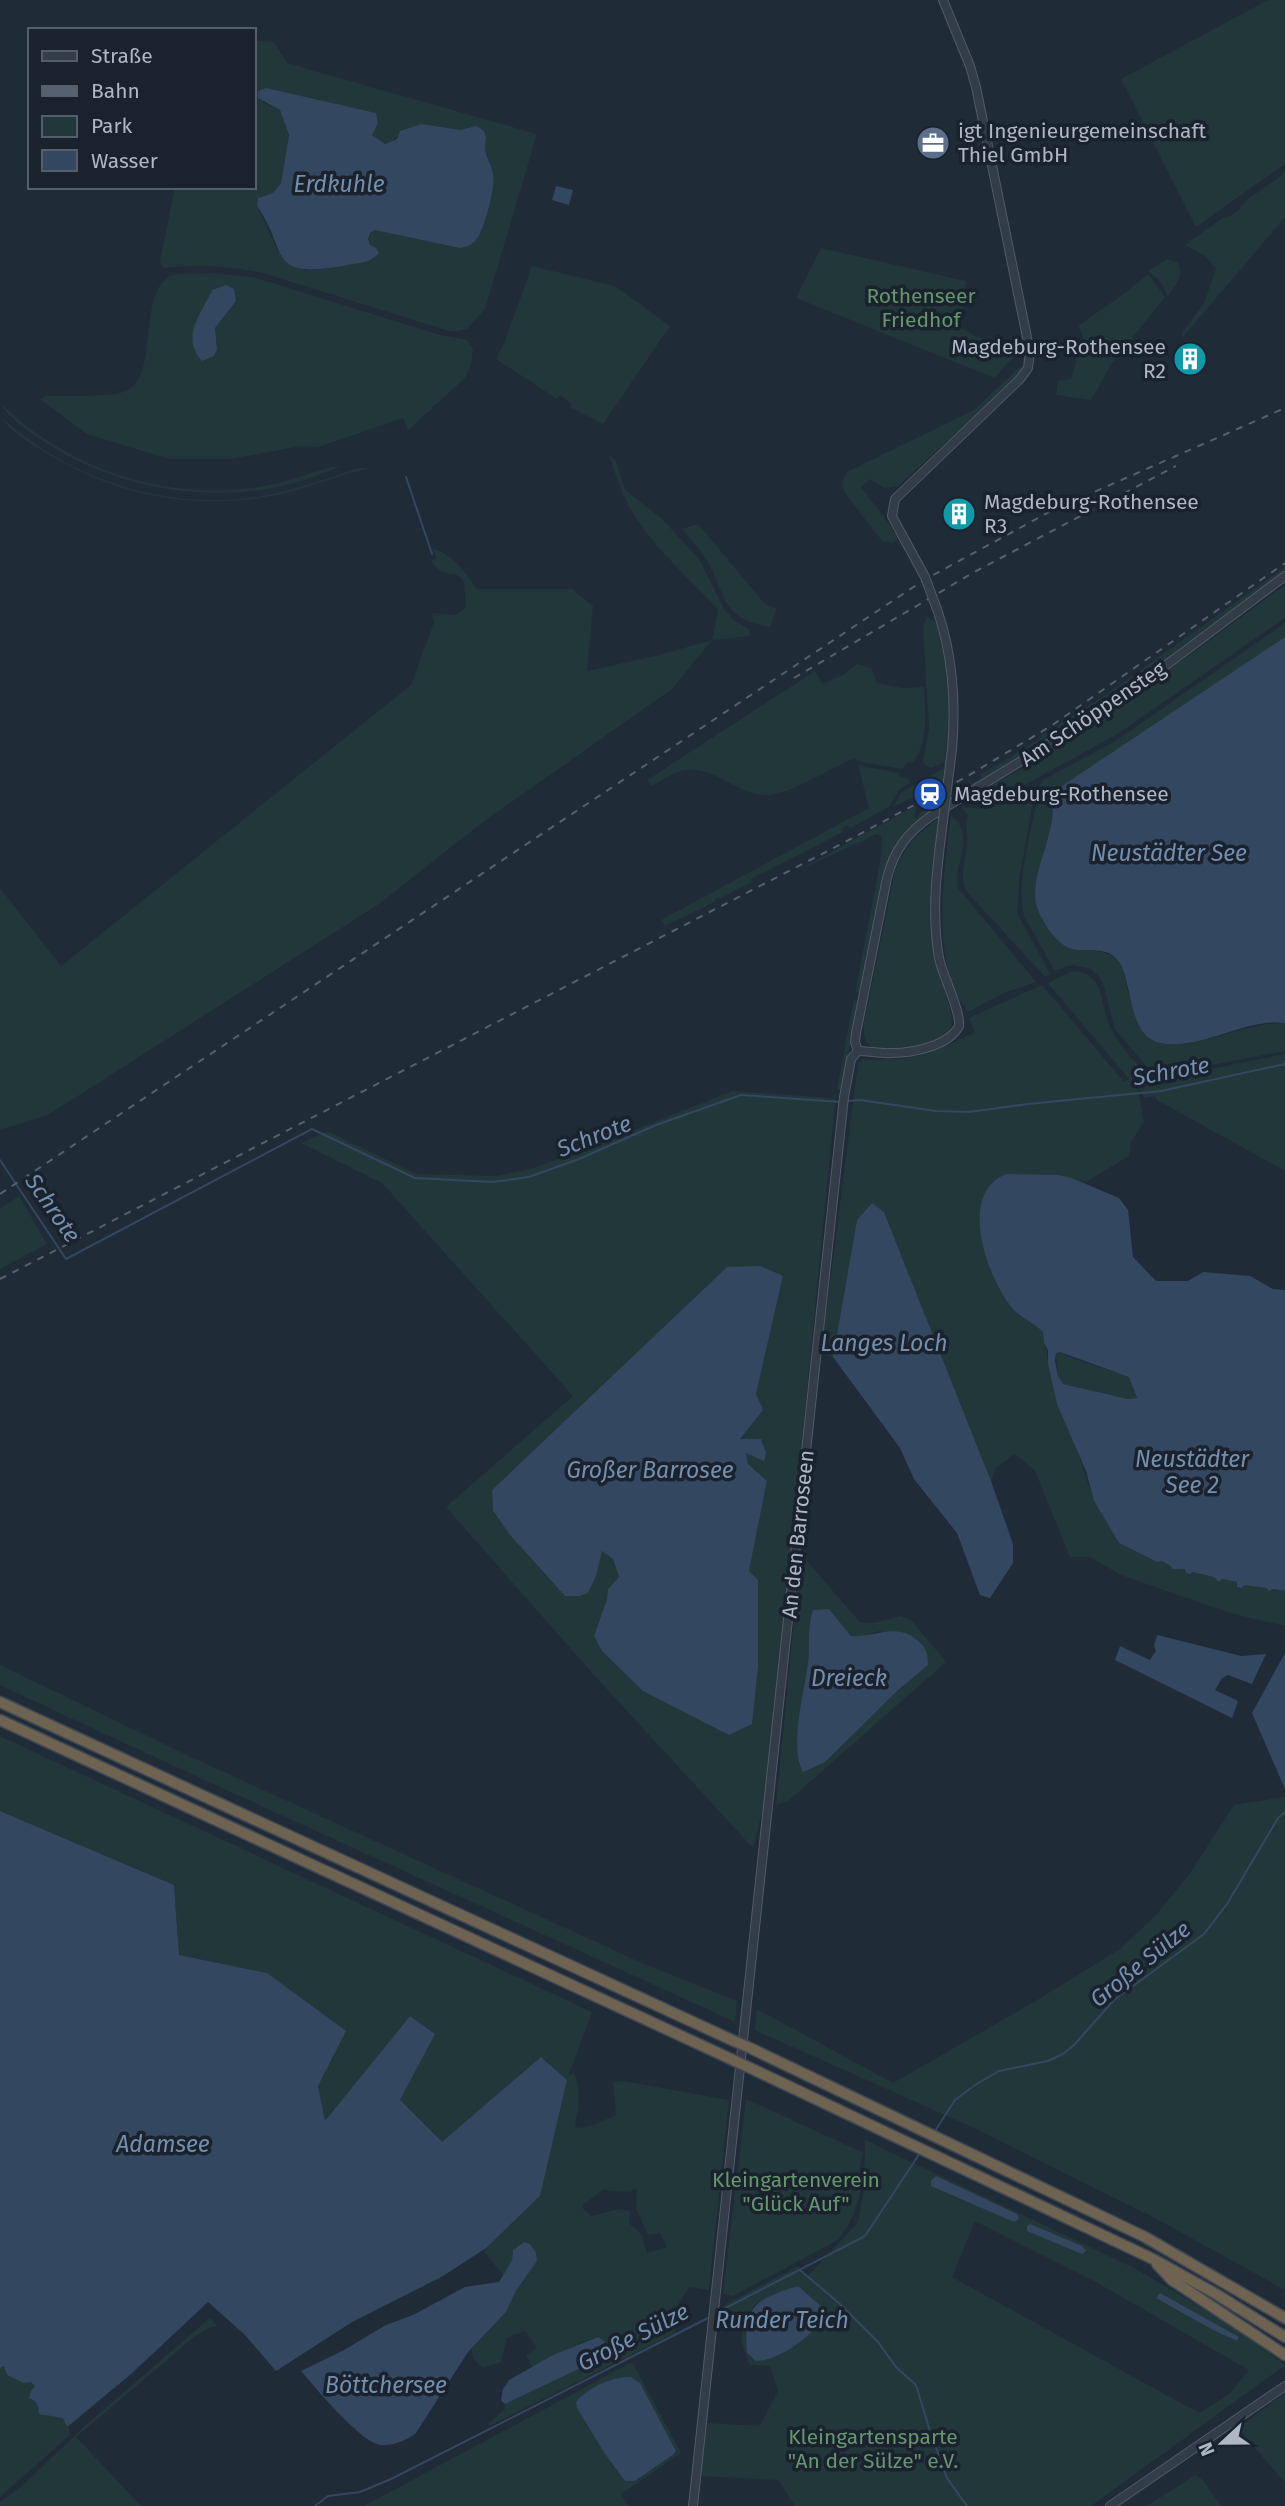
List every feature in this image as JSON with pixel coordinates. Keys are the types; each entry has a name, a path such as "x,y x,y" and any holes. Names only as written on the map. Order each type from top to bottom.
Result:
{"highway":[{"path":"0,1702 914,2125 1145,2237 1285,2318"},
{"path":"0,1720 746,2066 903,2143 1153,2259 1285,2337"},
{"path":"1153,2259 1172,2280 1285,2355"}],"street":[{"path":"858,1051 891,1054 912,1051 945,1039 955,1033 959,1026 958,1013 942,970 936,930 935,898 952,749 953,686 946,640 938,612 919,565 892,516 895,499 1020,379 1028,368 1030,352 976,87 943,0"},
{"name":"Am Schöppensteg","path":"858,1051 856,1032 887,878 896,853 906,837 931,816 1113,705 1285,576"},
{"name":"An den Barroseen","path":"693,2506 844,1097 851,1059 858,1051"},
{"path":"1111,2506 1285,2386"}],"green space":[{"path":"1268,0 1285,0 1285,164 1196,227 1121,79"},
{"path":"256,41 274,42 287,63 537,134 485,309 467,329 452,332 263,273 214,266 164,268 160,262 175,189 256,189","holes":["262,89 376,113 378,123 372,135 384,144 418,125 455,130 477,127 486,134 486,152 494,179 481,231 375,230 368,236 368,243 378,253 373,259 319,270 304,270 291,266 278,251 257,206 260,197 273,193 281,183 289,135 280,110 264,103 258,91"]},
{"path":"1285,173 1285,217 1183,337 1181,334 1204,303 1216,269 1205,256 1185,245 1221,219 1234,214 1248,199"},
{"name":"Rothenseer Friedhof","path":"821,248 966,281 961,328 1020,354 1007,363 995,378 796,298"},
{"path":"1168,259 1178,263 1180,272 1168,296 1160,281 1148,271"},
{"path":"532,266 615,286 670,326 603,424 571,408 571,404 560,395 557,399 496,359"},
{"path":"209,273 253,277 440,335 467,340 473,349 471,365 465,378 408,430 403,418 318,447 301,446 231,459 169,459 87,434 40,399 46,396 99,395 126,391 136,383 142,370 158,288 171,276","holes":["226,285 236,300 215,328 217,349 192,341 197,321 212,290"]},
{"path":"1148,274 1165,297 1112,363 1091,400 1056,395 1058,381 1071,379 1083,336 1078,326"},
{"path":"1020,367 1023,370 1021,374 898,486 885,488 870,479 861,487 898,539 893,543 882,541 844,492 842,482 847,472 974,410"},
{"path":"0,403 57,447 122,476 156,485 227,490 264,486 340,466 305,480 268,489 230,493 192,492 154,486 117,476 81,462 28,431 9,415"},
{"path":"0,416 57,458 89,474 156,495 227,500 262,496 360,468 372,468 286,493 257,498 228,501 198,501 169,498 112,485 85,474 27,441"},
{"path":"609,455 616,461 625,490 662,519 699,559 723,607 733,620 749,629 750,636 712,640 718,610 658,547 637,520 623,494"},
{"path":"698,524 765,604 777,609 770,627 743,619 729,606 706,559 682,529"},
{"path":"432,549 452,559 477,589 572,589 593,606 587,671 712,640 672,689 483,822 379,904 48,1115 0,1130 0,888 61,966 411,685 434,622 431,613 457,615 466,606 464,581 456,574 445,573 436,567 431,561 437,558"},
{"path":"1285,567 1285,572 1182,646 1152,673 1108,704 952,801 954,792 982,778 980,775 1104,696"},
{"path":"1285,585 1285,618 1119,733 994,802 980,805 973,802 972,796 1031,764 1034,759 1146,687"},
{"path":"927,617 936,622 941,640 947,674 948,709 945,762 931,768 923,761 929,728 923,627"},
{"path":"1285,623 1285,637 1052,812 1050,834 1043,853 1078,950 1104,953 1117,960 1134,1009 1150,1040 1165,1044 1182,1044 1252,1027 1285,1023 1285,1051 1185,1070 1161,1071 1147,1067 1115,1029 1099,977 1091,969 1072,965 1055,971 1024,916 1023,870 1039,788 1043,780 1117,740"},
{"path":"857,664 871,668 877,683 902,688 924,687 925,726 922,745 913,762 907,763 902,769 857,761 855,758 801,785 770,795 759,795 715,776 693,770 670,775 652,786 647,780 815,671 822,684 843,675"},
{"path":"858,765 899,773 909,779 909,783 900,789 889,807 850,828 848,825 842,828 843,832 665,926 661,920 869,808"},
{"path":"944,768 943,782 893,807 902,792"},
{"path":"1034,785 1017,913 1050,974 1045,977 968,893 963,880 968,815 961,807 986,809"},
{"path":"917,805 914,816 916,819 921,812 939,805 939,808 910,827 897,842 888,859 861,991 855,993 882,852 882,837 877,834 795,872"},
{"path":"951,815 959,824 963,841 958,888 1036,982 1004,993 968,1012 956,992 944,943 943,890"},
{"path":"938,819 932,928 937,965 951,1015 951,1027 937,1040 926,1044 890,1049 871,1048 865,1039 863,1027 895,871 912,841"},
{"path":"1071,971 1083,973 1096,983 1114,1035 1147,1072 1181,1075 1285,1054 1285,1171 1157,1100 1155,1096 1145,1098 1138,1089 1144,1122 1131,1142 1129,1156 1086,1182 1072,1178 1006,1174 992,1184 984,1199 981,1217 988,1259 1004,1296 1016,1312 1043,1332 1048,1364 1094,1501 1119,1543 1157,1562 1267,1588 1268,1591 1285,1591 1285,1626 1233,1614 1121,1575 1090,1557 1070,1557 1035,1471 1015,1454 996,1468 991,1481 884,1212 872,1203 857,1220 833,1357 821,1354 858,1063 863,1059 909,1058 946,1046 975,1032 969,1018 1042,985 1124,1082 1129,1079 1048,983"},
{"path":"854,999 858,1004 841,1090 837,1089"},
{"path":"732,1091 832,1098 836,1094 763,1809 753,1848 594,1675 446,1507 573,1396 382,1183 301,1143 327,1131 416,1174 496,1176 530,1169 598,1145","holes":["727,1267 783,1276 756,1394 739,1439 746,1452 748,1464 767,1481 749,1571 757,1627 756,1685 594,1636 608,1589 619,1577 613,1559 602,1551 565,1596 493,1512 492,1490"]},
{"path":"19,1196 47,1244 0,1269 0,1209"},
{"path":"1060,1352 1129,1377 1137,1398 1128,1399 1063,1384 1058,1376 1056,1353"},
{"path":"800,1558 805,1559 860,1622 874,1623 901,1616 912,1621 946,1662 788,1801 776,1805","holes":["829,1609 851,1636 861,1637 880,1631 928,1665 896,1692 808,1663 810,1619"]},
{"path":"0,1665 189,1756 642,1963 737,2001 735,2022 0,1685"},
{"path":"0,1736 592,2012 568,2077 573,2072 578,2085 575,2126 578,2128 616,2115 613,2082 623,2081 729,2100 709,2290 689,2287 674,2311 675,2333 489,2426 504,2410 505,2404 585,2366 605,2350 598,2337 532,2367 526,2355 537,2348 525,2331 507,2338 501,2362 483,2368 473,2358 471,2349 506,2312 516,2291 537,2261 524,2242 513,2250 512,2260 503,2275 485,2253 485,2249 443,2276 352,2322 276,2371 245,2335 208,2302 131,2374 68,2427 70,2435 0,2497 0,2339 400,2100 434,2034 410,2016 325,2122 318,2086 267,1973 179,1955 174,1885 0,1811","holes":["541,2057 567,2080 559,2114","637,2188 636,2208 648,2235 660,2233 667,2247 647,2253 641,2234 629,2223 630,2211 619,2209 591,2216 583,2209 583,2205 603,2190 629,2192"]},
{"path":"1285,1797 1285,2290 1153,2217 976,2129 755,2030 757,2009 893,2083 1120,1949 1157,1914 1190,1873 1234,1805"},
{"name":"Kleingartenverein \"Glück Auf\"","path":"746,2099 864,2153 856,2208 838,2240 733,2296 723,2294"},
{"name":"Kleingartensparte \"An der Sülze\" e.V.","path":"865,2140 1134,2268 1231,2325 1285,2365 1091,2506 795,2506 778,2480 700,2476 707,2423 760,2426 778,2391 770,2366 750,2365 741,2341 744,2321 717,2322 719,2308 798,2266 811,2281 808,2276 858,2222 864,2190","holes":["975,2221 1094,2281 1249,2370 1229,2394 1199,2413 952,2277","773,2294 813,2329 779,2355 744,2327 754,2305"]},
{"path":"210,2318 217,2326 194,2337 76,2437 141,2506 0,2506 0,2502 21,2487 85,2426"},
{"path":"632,2362 681,2453 621,2494 628,2506 364,2506","holes":["631,2377 640,2383 676,2451 635,2481 625,2481 605,2454 576,2405 586,2394 607,2382"]},
{"path":"1285,2393 1285,2483 1238,2428"},
{"path":"1195,2475 1203,2480 1221,2506 1147,2506"}],"water":[{"name":"Erdkuhle","path":"266,88 376,113 378,123 372,135 385,144 397,139 400,131 421,124 460,130 476,126 484,131 486,153 494,179 489,206 478,237 470,245 460,248 375,230 370,233 368,239 370,245 379,253 367,261 319,269 302,269 291,265 278,250 257,206 258,198 273,193 281,183 289,135 280,110 258,98 258,91"},
{"path":"556,186 573,190 569,205 552,200"},
{"path":"226,285 234,289 236,301 215,328 217,349 214,356 202,361 193,343 195,326 212,290"},
{"name":"Neustädter See","path":"1285,637 1285,1023 1254,1025 1191,1043 1160,1043 1150,1039 1142,1031 1123,971 1114,956 1102,951 1069,948 1059,941 1039,912 1035,889 1051,824 1053,792"},
{"name":"Neustädter See 2","path":"1006,1174 1057,1175 1072,1178 1119,1198 1128,1210 1133,1257 1156,1281 1188,1281 1203,1272 1250,1276 1273,1289 1285,1290 1285,1591 1268,1591 1267,1588 1245,1585 1241,1588 1237,1587 1237,1582 1222,1579 1219,1582 1214,1577 1186,1573 1185,1569 1172,1569 1162,1561 1157,1562 1119,1543 1094,1501 1086,1471 1057,1404 1043,1332 1013,1309 1003,1296 987,1259 981,1238 980,1218 982,1199 991,1184","holes":["1060,1352 1129,1377 1137,1398 1128,1399 1063,1384 1058,1376 1056,1353"]},
{"name":"Langes Loch","path":"872,1203 884,1212 991,1481 1013,1544 1013,1563 990,1598 980,1595 957,1533 914,1479 900,1448 833,1357 857,1220"},
{"name":"Großer Barrosee","path":"761,1266 783,1276 756,1394 763,1410 740,1439 761,1439 766,1453 764,1461 746,1453 748,1464 767,1481 749,1571 758,1580 758,1668 752,1724 729,1735 643,1691 602,1651 594,1636 608,1589 619,1577 613,1559 602,1551 596,1576 588,1593 565,1596 510,1535 493,1511 492,1490 727,1267"},
{"name":"Dreieck","path":"829,1609 851,1636 893,1631 909,1635 924,1648 928,1665 896,1692 825,1762 803,1772 799,1761 797,1734 808,1664 810,1623 813,1610"},
{"path":"1157,1635 1241,1656 1266,1654 1252,1684 1228,1675 1222,1678 1215,1690 1238,1701 1232,1718 1115,1660 1120,1646 1150,1660 1156,1651 1154,1646"},
{"path":"1285,1653 1285,1789 1252,1713"},
{"name":"Adamsee","path":"0,1811 174,1885 179,1955 267,1973 346,2031 318,2086 325,2121 410,2016 435,2034 400,2100 442,2142 541,2057 567,2080 540,2196 486,2248 443,2276 352,2322 276,2371 245,2335 208,2302 131,2374 67,2427 63,2418 39,2414 36,2402 29,2398 35,2386 31,2382 24,2383 7,2375 4,2366 0,2368"},
{"path":"936,2176 1017,2214 1019,2219 1014,2222 931,2186 931,2181"},
{"path":"1030,2224 1082,2246 1086,2251 1082,2254 1027,2231"},
{"name":"Böttchersee","path":"524,2242 530,2244 536,2253 537,2261 516,2291 506,2312 468,2352 416,2433 408,2438 390,2445 373,2442 339,2413 301,2371 386,2325 413,2315 465,2287 499,2282 512,2260 513,2250"},
{"name":"Runder Teich","path":"798,2286 822,2307 814,2329 788,2350 756,2361 747,2353 746,2337 750,2315 755,2307 771,2295"},
{"path":"1160,2293 1239,2337 1237,2341 1156,2298"},
{"path":"598,2337 604,2341 605,2350 585,2366 505,2404 501,2400 503,2389 509,2380 553,2355"},
{"path":"631,2377 640,2383 676,2451 635,2481 625,2481 605,2454 576,2402 601,2384"}],"waterway":[{"path":"406,477 432,554"},
{"name":"Schrote","path":"847,1101 860,1100 936,1111 969,1112 1161,1091 1285,1064"},
{"name":"Schrote","path":"0,1160 66,1259 312,1129 415,1178 493,1182 529,1177 579,1159 656,1125 741,1095 841,1102"},
{"name":"Große Sülze","path":"935,2131 955,2100 975,2085 999,2071 1048,2061 1063,2054 1114,2000 1204,1934 1227,1904 1278,1818 1285,1812"},
{"name":"Große Sülze","path":"716,2313 865,2236 920,2153"},
{"path":"800,2270 840,2304 878,2342 896,2367 916,2385 947,2478 967,2506"},
{"name":"Große Sülze","path":"315,2506 328,2496 360,2492 391,2479 708,2318"}],"railway":[{"path":"0,1194 924,580 1051,511 1285,408"},
{"path":"794,678 976,571 1176,466"},
{"path":"0,1279 966,777 1051,726 1285,563"}],"place":[{"name":"igt Ingenieurgemeinschaft Thiel GmbH","path":"933,143"},
{"name":"Magdeburg-Rothensee R2","path":"1190,359"},
{"name":"Magdeburg-Rothensee R3","path":"959,514"},
{"name":"Magdeburg-Rothensee","path":"930,794"}]}
